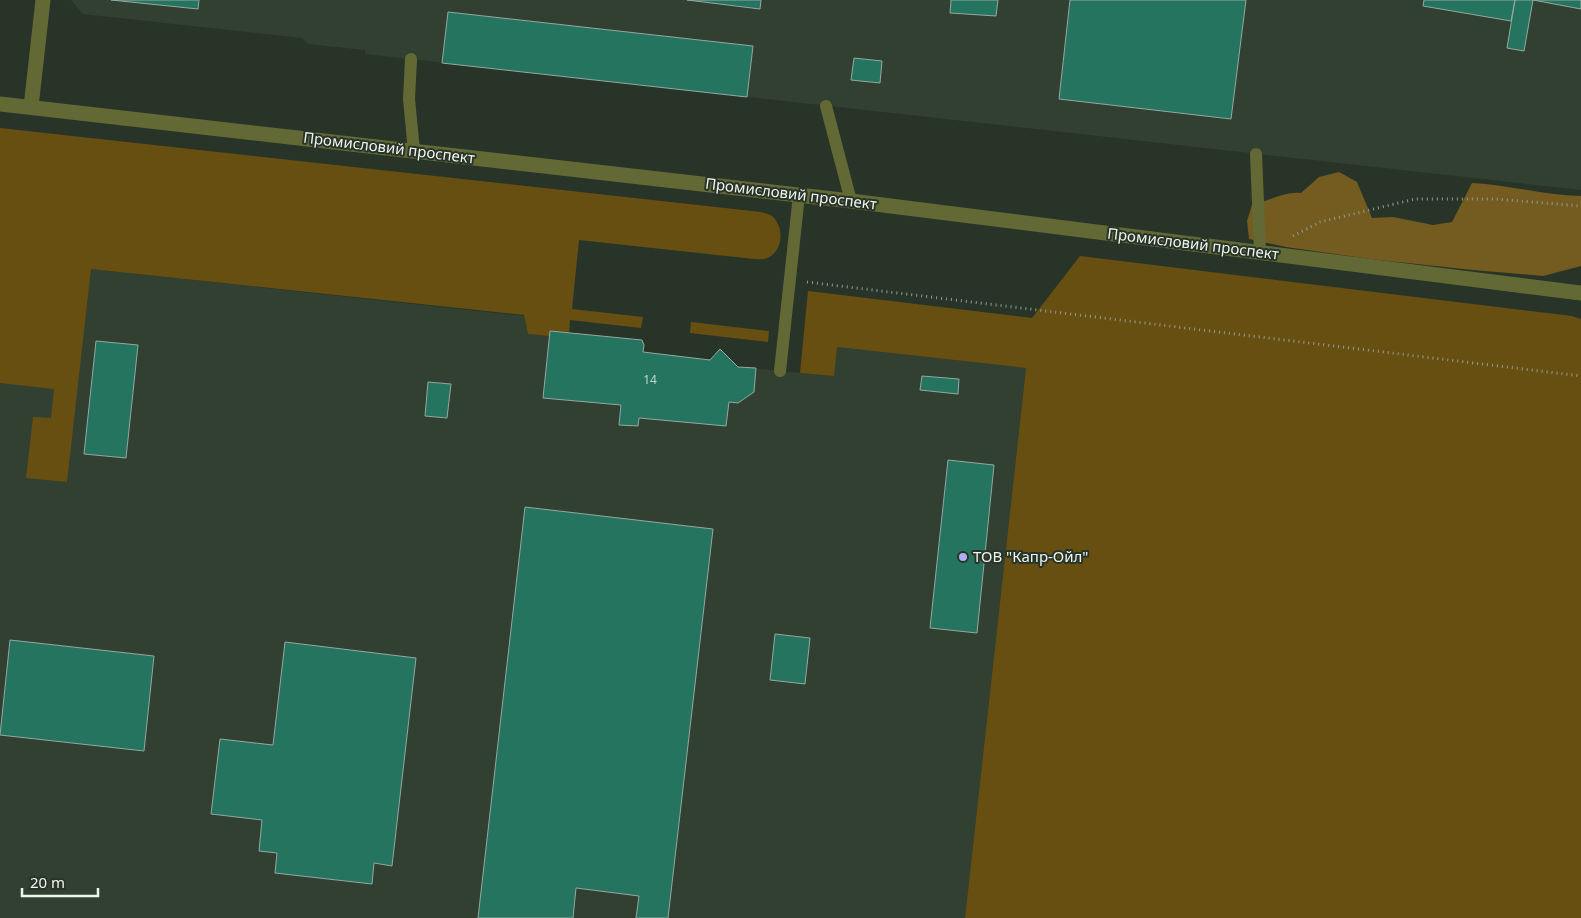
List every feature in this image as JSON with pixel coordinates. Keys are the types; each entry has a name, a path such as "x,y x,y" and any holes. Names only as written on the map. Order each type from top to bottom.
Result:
{"street":[{"path":"31,107 43,0"},
{"name":"Промисловий проспект","path":"0,104 850,201 1581,293"}],"lane":[{"path":"411,59 409,99 414,151"},
{"path":"826,106 850,201"},
{"path":"1256,154 1260,252"},
{"path":"780,371 799,195"}],"path":[{"path":"1260,252 1320,222 1415,199 1496,199 1581,206"},
{"path":"790,280 1581,376"}],"shaded area":[{"path":"71,0 1581,0 1581,190 365,54 365,50 308,44 302,38 83,14"},
{"path":"0,128 761,212 771,215 776,221 779,226 780,239 776,250 765,259 579,240 572,309 643,317 641,328 570,320 569,333 550,331 549,336 528,334 524,315 91,269 67,482 26,478 33,417 51,418 54,389 0,383"},
{"path":"1339,172 1357,182 1372,218 1393,217 1433,225 1452,222 1472,183 1581,196 1581,266 1543,276 1370,259 1286,247 1249,239 1247,221 1252,205 1283,195 1301,193 1319,177"},
{"path":"1080,256 1572,316 1581,319 1581,918 965,918 1026,368 837,347 834,376 800,373 808,291 1032,318"},
{"path":"0,259 524,316 528,334 549,336 550,331 642,340 644,352 710,360 720,349 738,367 833,376 837,347 1026,368 965,918 0,918"},
{"path":"691,322 769,331 768,342 690,333"}],"building":[{"path":"111,0 199,0 198,9"},
{"path":"687,0 761,0 760,9"},
{"path":"951,0 998,0 996,16 950,13"},
{"path":"1070,0 1246,0 1231,119 1059,99"},
{"path":"1424,0 1515,0 1511,21 1423,6"},
{"path":"1515,0 1533,0 1524,51 1507,48"},
{"path":"1533,0 1581,0 1581,9"},
{"path":"448,12 753,46 747,97 442,63"},
{"path":"854,58 882,61 880,83 851,80"},
{"path":"550,331 642,340 644,345 643,352 710,360 720,349 738,367 756,368 754,392 738,403 729,402 726,426 639,418 638,426 619,425 621,405 543,398"},
{"path":"96,341 138,345 126,458 84,454"},
{"path":"922,376 959,379 958,394 920,390"},
{"path":"428,382 451,384 447,418 425,416"},
{"path":"948,460 994,465 977,633 930,628"},
{"path":"525,507 713,529 668,918 636,918 639,896 576,888 573,918 478,918"},
{"path":"775,634 810,638 805,684 770,680"},
{"path":"10,640 154,656 144,751 0,735"},
{"path":"285,642 416,658 392,866 374,863 372,884 275,873 277,853 259,851 262,820 211,814 220,739 273,745"}],"place":[{"name":"ТОВ \"Капр-Ойл\"","path":"963,557"}]}
